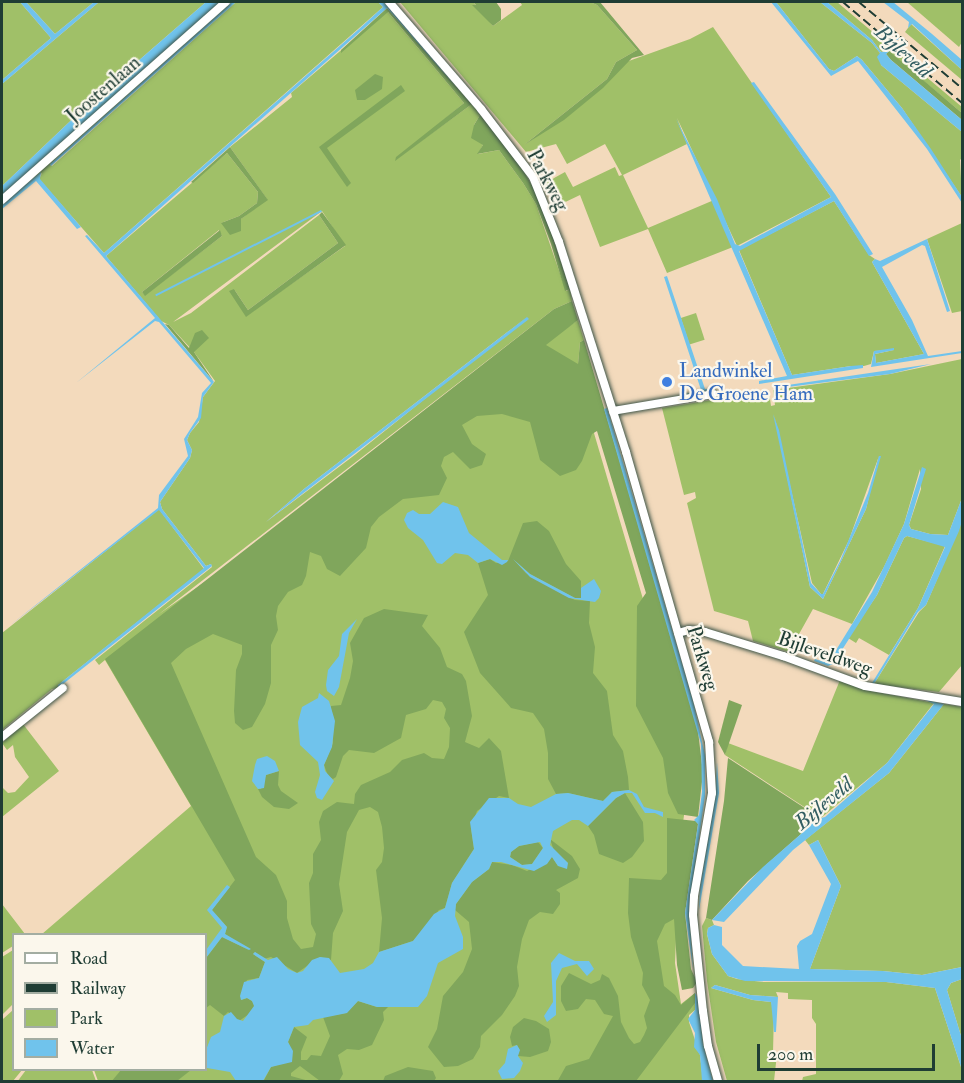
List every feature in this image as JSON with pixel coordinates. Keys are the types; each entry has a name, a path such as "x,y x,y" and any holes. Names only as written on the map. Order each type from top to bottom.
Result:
{"street":[{"name":"Joostenlaan","path":"2,200 226,2"},
{"name":"Parkweg","path":"390,2 481,108 533,177 560,242 613,411 703,714 711,767 712,793 694,896 708,1046 718,1082"},
{"path":"613,411 714,394"},
{"name":"Bijleveldweg","path":"678,633 689,630 705,632 878,689 963,702"},
{"path":"2,737 63,688"}],"green space":[{"path":"20,2 51,38 2,80 2,3"},
{"path":"26,2 94,2 55,34"},
{"path":"99,2 206,2 84,108 2,186 2,84"},
{"path":"220,2 232,2 50,164 52,166 236,2 378,2 383,7 104,253 39,179 42,173 31,179 2,204 2,195"},
{"path":"383,2 386,2 472,104 395,161 396,157 464,103 388,12 341,53 341,50 387,8 457,87"},
{"path":"400,2 473,2 493,26 522,5 520,2 590,2 597,5 637,50 616,62 607,79 524,145 579,107 626,62 690,39 713,27 831,197 737,246 677,118 687,144 623,175 648,228 714,200 733,247 667,273 648,229 600,247 580,195 557,206 545,183 565,172 573,187 615,167 619,176 622,175 605,144 567,164 556,144 526,152"},
{"path":"473,2 496,2 501,9 501,20 493,26 472,5 476,5"},
{"path":"590,2 600,2 644,55 632,58 603,88 564,120 524,145 607,79 616,62 637,50 597,5"},
{"path":"776,2 820,2 872,43 880,53 881,65 962,132 962,158 960,160 962,197 902,108 862,60 857,56 834,71 829,69"},
{"path":"827,2 837,2 962,107 962,113 887,50 881,52 872,40"},
{"path":"907,2 962,2 962,42 959,47"},
{"path":"387,11 464,103 395,160 472,104 480,115 474,125 483,145 478,154 499,150 523,183 536,204 566,291 570,289 572,301 554,309 159,614 578,320 584,340 580,342 578,365 573,362 648,616 688,787 680,844 675,963 681,1004 695,993 695,1010 689,1015 689,1022 700,1055 703,1081 98,1081 94,1071 207,1071 207,933 43,933 191,806 105,660 99,665 95,660 212,567 211,564 206,566 162,509 160,502 190,458 192,450 187,440 199,422 203,397 215,381 194,352 169,325 161,321 106,256 227,153 258,192 257,203 239,216 221,223 241,219 267,199 230,147 292,97 291,93","holes":["322,211 345,246 246,316 234,289 248,310 338,243 319,215 191,313 173,322","219,230 222,236 145,295 142,292","527,317 356,454 266,522 304,489"]},
{"path":"911,24 962,70 962,80 905,32"},
{"path":"889,51 962,113 962,120 891,60 886,54"},
{"path":"375,74 383,77 382,89 365,100 357,100 355,90"},
{"path":"401,85 405,91 327,148 351,183 347,187 319,147"},
{"path":"480,115 517,160 540,199 570,289 565,291 536,204 523,183 499,150 477,154 483,145 471,138 474,125"},
{"path":"230,147 268,200 241,219 241,231 230,235 221,223 239,216 257,203 258,192 227,153 193,183 191,182"},
{"path":"834,201 869,255 875,259 872,262 924,354 876,363 875,354 894,350 874,351 871,364 792,375 739,250"},
{"path":"322,212 346,245 246,317 229,291 234,289 248,310 338,243 319,215"},
{"path":"962,223 962,311 952,313 927,239"},
{"path":"220,230 222,236 145,296 142,292"},
{"path":"572,301 578,320 546,345 578,364 580,342 584,340 697,723 703,773 698,817 678,814 668,793 663,758 636,706 637,606 646,593 597,431 592,434 582,461 576,470 560,476 540,460 530,422 502,414 477,416 462,425 472,444 486,454 482,465 470,469 453,452 444,457 441,466 447,478 439,495 403,499 379,517 371,527 366,548 340,576 327,569 321,556 310,552 302,585 288,592 278,606 276,616 278,630 271,645 271,683 265,704 252,727 243,730 235,723 236,670 242,654 242,645 213,634 186,649 171,663 256,857 276,875 287,901 287,918 293,939 301,949 313,947 316,934 311,924 309,883 313,873 313,854 321,840 319,822 323,811 337,802 354,804 355,794 361,785 390,772 402,760 424,753 432,758 444,759 449,747 450,728 444,718 446,709 442,702 433,700 426,709 406,715 401,738 374,753 349,750 343,756 336,777 333,779 328,776 324,765 333,743 331,706 341,705 353,661 350,643 364,618 384,609 428,615 422,626 440,648 447,667 462,674 466,681 472,716 465,742 479,748 489,738 501,751 509,798 499,796 477,811 471,828 474,849 452,883 445,908 439,910 413,941 379,952 382,918 376,870 382,862 384,848 382,827 378,812 370,807 359,810 347,832 339,884 343,911 333,933 331,960 320,957 297,973 271,957 264,959 255,952 253,954 265,962 259,978 247,980 241,1000 247,998 255,1006 252,1012 239,1021 228,1012 224,1016 210,1005 207,1007 207,957 222,937 249,950 225,934 227,927 212,910 235,880 105,659 554,309"},
{"path":"696,313 705,340 689,345 681,318"},
{"path":"165,324 169,325 189,348 195,333 202,330 209,338 194,352 214,382"},
{"path":"962,359 962,498 948,535 930,534 911,529 909,525 921,489 920,469 904,524 884,567 852,624 813,609 789,652 753,641 748,621 714,611 687,503 696,498 695,492 684,495 662,408 769,391 771,406 775,405 773,390 890,374","holes":["774,414 812,583 823,594 849,540 879,456 866,509 823,599 810,587"]},
{"path":"159,509 204,569 58,685 58,688 52,689 2,730 2,633"},
{"path":"537,521 549,531 566,564 581,581 581,598 575,598 530,574 514,560 526,573 562,594 575,600 590,601 589,623 595,647 593,673 607,691 613,735 623,751 629,790 612,792 603,801 568,793 556,794 548,779 548,753 544,729 533,713 511,708 480,673 464,632 488,595 478,563 490,559 496,563 508,561 523,523"},
{"path":"962,521 962,665 939,692 874,684 919,612 926,605"},
{"path":"907,536 945,546 918,608 889,655 859,638 856,643 848,638 877,595"},
{"path":"840,680 876,692 934,703 887,763 821,818 725,755 728,743 803,771"},
{"path":"729,700 742,705 725,755 718,742"},
{"path":"944,704 962,707 962,967 922,975 883,971 810,969 841,886 818,840 809,845 805,840 889,773"},
{"path":"23,724 59,771 2,817 2,787 8,793 15,792 29,777 15,757 13,745 7,750 2,743"},
{"path":"728,758 817,816 801,834 748,881 712,920 706,918 724,801"},
{"path":"279,771 278,785 281,791 298,803 289,809 274,807 262,797 258,789 261,789 266,775"},
{"path":"625,793 643,822 644,841 632,857 623,863 599,854 594,835 588,826 616,798"},
{"path":"667,818 696,821 698,824 685,913 691,969 697,982 693,988 682,990 677,965 674,919 665,924 657,941 664,986 675,995 681,1005 695,993 695,1003 636,1081 557,1082 566,1066 589,1059 613,1016 604,1014 595,1000 586,999 578,1009 566,1011 561,1001 561,986 569,973 591,984 600,980 602,974 609,978 618,996 621,1022 634,1044 640,1042 647,1028 644,1016 650,1000 642,985 643,973 631,937 628,913 629,878 661,880 667,873"},
{"path":"550,839 572,856 580,869 578,878 556,890 560,893 560,904 553,914 540,912 529,920 522,939 517,967 519,986 515,996 502,1015 481,1036 480,1047 473,1059 458,1066 444,1067 428,1047 437,1029 443,996 463,972 472,949 469,922 455,910 456,904 472,882 489,869 492,862 512,865 527,871 552,857 558,866 568,863 554,851"},
{"path":"538,842 543,848 532,864 522,865 510,857 511,852 519,846"},
{"path":"2,904 24,933 12,933 12,947 2,953"},
{"path":"706,918 712,920 714,925 708,928 707,934 712,954 728,976 737,979 763,982 886,982 935,988 962,1070 962,1081 802,1081 803,1077 816,1074 816,1024 812,1018 812,1000 788,999 788,993 776,992 778,997 750,995 715,985 711,988 753,1000 771,1002 774,1010 773,1053 777,1054 774,1081 727,1081 716,1042 707,981 702,926"},
{"path":"12,951 12,1005 2,1015 2,957"},
{"path":"962,979 962,1039 947,990 951,983"},
{"path":"358,1001 377,1007 389,1006 383,1012 384,1020 372,1045 359,1050 347,1049 338,1055 343,1074 339,1081 320,1081 300,1066 291,1073 291,1076 309,1081 263,1082 271,1067 286,1062 290,1047 288,1042 294,1027 307,1037 301,1052 301,1060 307,1060 311,1055 321,1056 330,1036 323,1017 346,1013"},
{"path":"12,1011 12,1071 21,1071 13,1081 2,1081 3,1019"},
{"path":"524,1018 536,1021 549,1029 551,1042 548,1051 530,1057 518,1056 517,1045 512,1046 510,1037 513,1027"},
{"path":"408,1067 433,1071 436,1078 434,1081 383,1081 385,1076"},
{"path":"25,1071 92,1071 96,1081 17,1082"},
{"path":"120,1071 190,1071 177,1081 111,1082"}],"water":[{"path":"20,2 26,2 55,34 94,2 99,2 2,84 2,80 51,38"},
{"path":"206,2 220,2 2,195 2,186 84,108"},
{"path":"232,2 236,2 51,166 50,164"},
{"path":"378,2 383,2 391,9 457,88 387,8 106,256 214,382 203,397 201,418 187,440 192,450 190,458 160,502 162,509 206,566 211,564 212,566 58,688 58,685 204,568 159,510 8,627 158,508 159,495 188,456 184,439 198,417 202,393 211,383 159,322 155,321 76,383 155,318 85,236 87,235 104,253 359,29 383,7"},
{"path":"771,2 776,2 829,69 834,71 857,56 862,60 902,108 931,149 962,197 962,203 927,149 858,61 831,76"},
{"path":"820,2 827,2 872,40 881,52 889,51 886,54 891,60 962,120 962,132 881,65 877,57 880,53 872,43"},
{"path":"883,2 893,2 932,34 962,60 962,70 912,24 908,28 909,22"},
{"path":"754,82 835,194 873,254 869,256 834,201 739,251 792,375 851,366 863,365 863,368 759,384 759,381 787,376 676,119 717,199 735,244 740,246 831,197 751,83"},
{"path":"41,172 40,179 81,227 77,229 36,181 2,209 2,204"},
{"path":"321,210 322,212 156,296 155,294"},
{"path":"927,239 950,311 947,312 925,246 922,245 882,267 912,320 928,356 962,351 962,353 871,367 874,351 894,348 894,350 875,354 876,363 924,354 872,262 875,259 880,261"},
{"path":"667,276 705,389 710,389 707,393 682,395 701,390 664,277"},
{"path":"527,317 529,319 266,522 304,489"},
{"path":"931,364 890,374 780,388 781,386"},
{"path":"607,408 693,701 705,755 705,796 689,908 693,969 685,913 698,824 694,820 699,815 702,792 701,744 604,409"},
{"path":"773,414 779,430 811,583 821,594 840,561 868,493 879,456 881,456 866,509 823,599 810,587"},
{"path":"922,467 926,469 909,525 911,529 930,534 948,535 962,498 962,521 926,605 918,612 874,684 872,683 918,608 945,547 907,536 904,538 877,595 833,664 828,666 814,661 815,659 828,663 872,592 904,524"},
{"path":"443,502 458,507 469,533 502,560 508,560 507,562 502,565 490,559 478,563 468,555 455,553 442,564 437,563 423,540 408,528 404,520 407,513 413,510 419,514 430,514"},
{"path":"513,559 530,574 575,598 581,598 581,588 594,579 601,591 599,598 595,602 569,598 530,577"},
{"path":"357,619 349,633 339,687 334,696 327,691 328,670 339,656 342,634"},
{"path":"319,693 329,701 335,721 332,747 324,765 325,771 334,781 322,800 317,798 315,792 320,775 318,762 300,745 298,722 302,707 318,698"},
{"path":"923,699 944,704 889,773 793,850 724,922 712,920 817,816 825,817 887,763 934,704"},
{"path":"267,756 275,761 279,771 266,775 264,788 258,789 252,781 255,765 257,759"},
{"path":"717,762 719,793 699,910 700,887 715,796"},
{"path":"629,790 637,794 644,807 663,812 663,817 655,813 645,813 632,793 625,793 616,798 588,826 579,820 572,820 553,831 550,845 568,863 567,869 558,866 552,857 547,864 534,871 501,862 492,862 489,869 472,882 456,904 455,916 463,937 463,949 438,963 427,996 418,1007 377,1007 358,1001 347,1013 313,1020 308,1025 294,1027 288,1042 293,1051 292,1062 271,1067 263,1081 236,1081 230,1072 207,1068 207,1047 211,1037 220,1032 224,1016 231,1012 237,1019 243,1021 254,1006 252,1001 247,998 241,1000 240,996 244,982 259,978 265,962 253,954 255,952 268,960 277,957 288,969 297,973 303,971 312,960 320,957 329,958 340,973 364,969 373,963 379,952 413,941 434,914 445,908 452,883 474,849 470,822 489,798 509,798 518,804 531,807 556,794 568,793 603,801 612,792","holes":["540,842 543,848 532,864 522,865 510,857 511,852 519,846"]},
{"path":"818,840 841,886 810,969 883,971 922,975 962,967 962,979 951,983 947,990 962,1039 962,1070 935,988 886,982 745,981 728,976 712,954 707,934 708,928 714,925 722,927 722,945 743,966 799,969 797,946 800,941 812,934 831,884 809,845"},
{"path":"227,885 230,887 212,910 227,927 225,934 251,949 222,937 207,957 207,949 222,928 207,910"},
{"path":"559,953 575,961 589,961 594,969 587,976 577,964 562,968 556,981 556,1015 547,1022 544,1016 553,1002 551,963"},
{"path":"715,985 750,995 778,997 776,1032 774,1032 771,1002 753,1000 711,988"},
{"path":"695,993 698,998 703,1044 713,1081 702,1081 700,1055 694,1047 695,1033 688,1019 695,1010"},
{"path":"517,1045 520,1050 518,1056 523,1063 520,1071 514,1078 502,1079 498,1071 505,1063 508,1049"}],"railway":[{"path":"843,2 962,103"},
{"path":"859,2 962,88"}],"place":[{"name":"Landwinkel De Groene Ham","path":"667,382"}],"water label":[{"name":"Bijleveld","path":"903,52"},
{"name":"Bijleveld","path":"824,804"}]}
